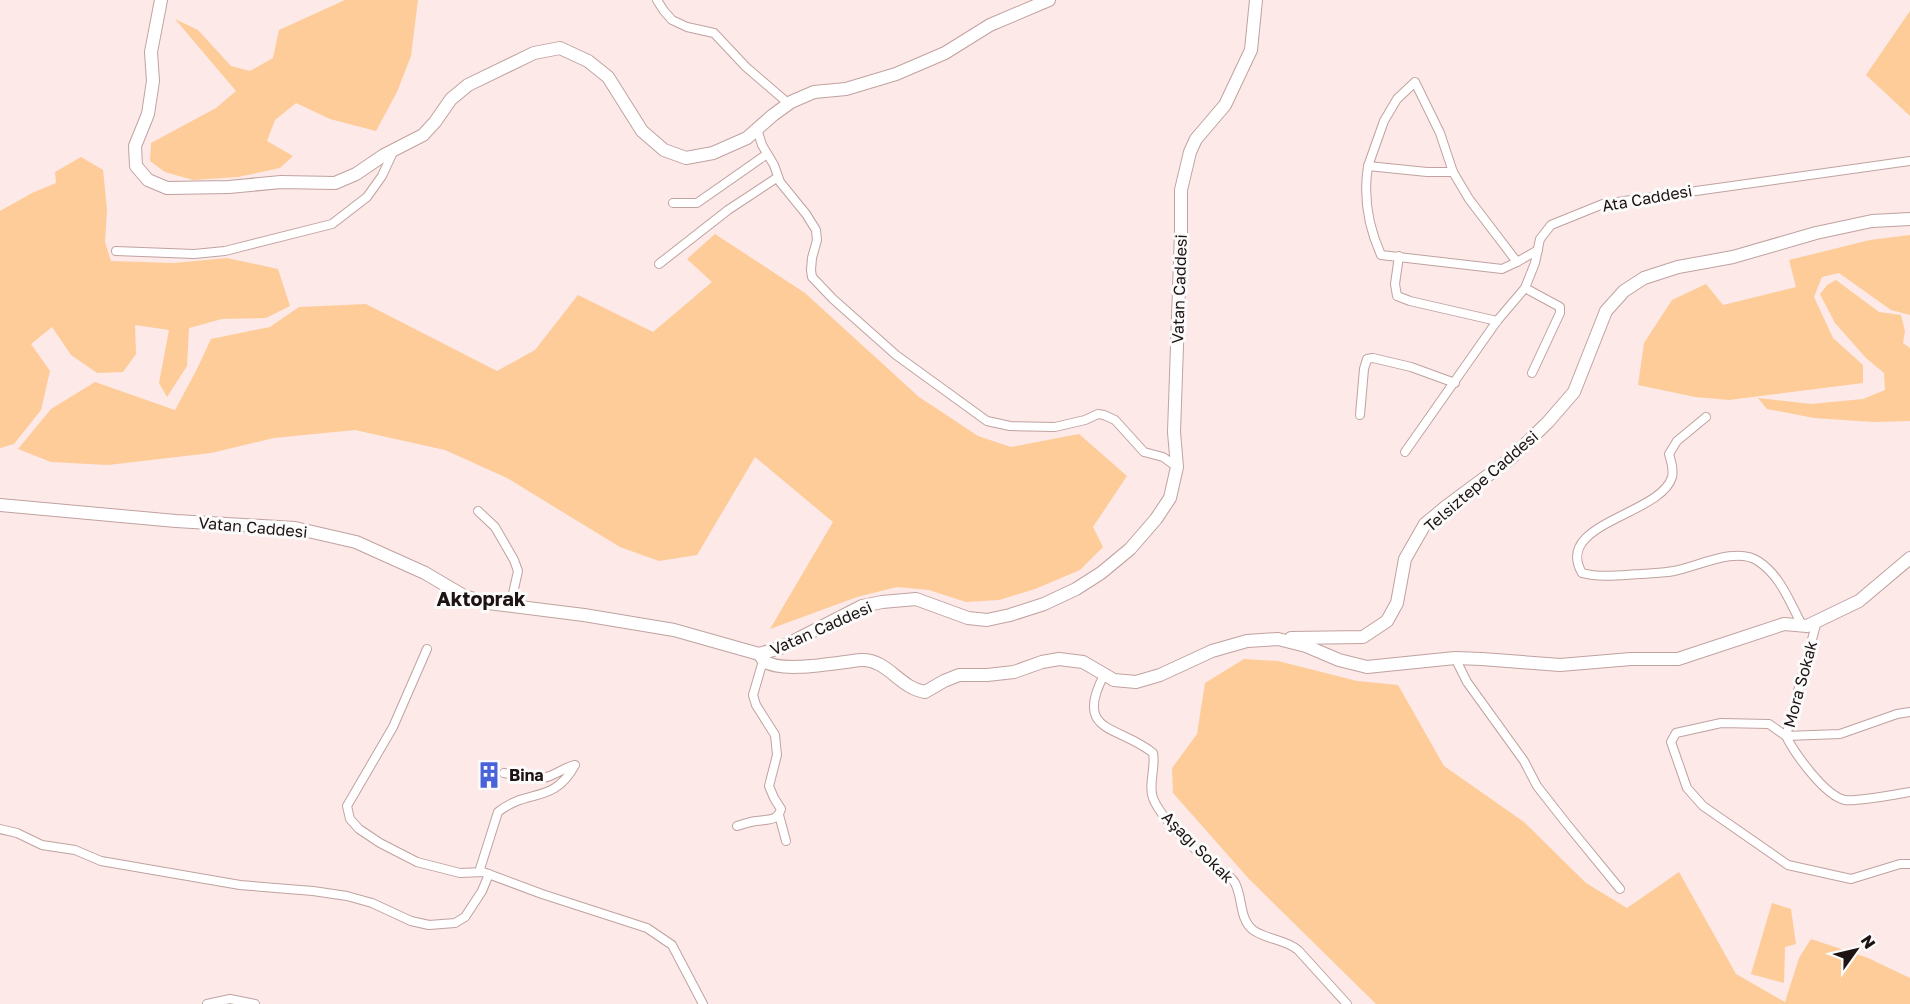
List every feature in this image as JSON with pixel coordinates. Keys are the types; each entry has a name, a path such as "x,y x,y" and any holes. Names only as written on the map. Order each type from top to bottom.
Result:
{"street":[{"path":"161,0 151,52 153,81 148,114 135,146 136,166 148,180 167,188 230,187 281,182 335,183 356,174 423,135 435,122 450,99 468,85 534,52 560,48 588,61 608,77 642,131 664,150 686,158 713,153 747,138 789,104 814,92 846,89 896,74 945,53 990,25 1049,0"},
{"path":"657,0 672,20 687,27 714,33 746,67 789,104"},
{"name":"Vatan Caddesi","path":"0,505 176,521 295,528 356,542 425,573 464,596 488,603 584,615 674,630 761,657 862,606 882,602 916,600 968,618 987,620 1044,604 1076,589 1101,573 1130,549 1156,519 1170,498 1177,468 1174,432 1181,190 1190,152 1196,139 1224,105 1251,50 1256,0"},
{"path":"1517,262 1469,199 1453,172 1440,133 1414,82 1397,99 1368,166 1365,183 1366,208 1374,240 1381,255 1502,269 1517,262 1538,250"},
{"path":"757,129 780,182 816,230 817,240 811,264 812,278 896,355 987,421 1010,426 1055,427 1085,420 1098,414 1104,415 1114,420 1144,452 1163,457 1177,468"},
{"path":"116,250 194,254 225,251 332,224 367,197 382,176 394,150"},
{"path":"673,203 697,203 767,154"},
{"name":"Ata Caddesi","path":"1405,452 1497,321 1525,288 1535,263 1540,239 1551,225 1603,204 1910,161"},
{"path":"1368,166 1427,172 1453,172"},
{"path":"659,264 728,210 778,177"},
{"name":"Telsiztepe Caddesi","path":"1278,639 1364,637 1386,621 1397,603 1405,559 1425,524 1510,459 1548,422 1574,392 1606,311 1624,291 1644,278 1678,267 1733,257 1816,232 1861,223 1910,219"},
{"path":"1399,256 1395,284 1397,296 1497,321"},
{"path":"1525,288 1560,307 1560,313 1532,373"},
{"path":"1360,415 1367,359 1373,358 1411,367 1455,383"},
{"path":"1706,417 1677,441 1669,454 1672,478 1658,495 1590,535 1578,547 1576,562 1582,573 1601,576 1674,571 1744,555 1761,563 1780,583 1802,625"},
{"path":"478,511 495,526 518,571 510,607"},
{"path":"786,841 779,815 781,809 769,786 777,755 775,735 756,705 753,695 761,657 774,665 808,667 863,660 881,663 914,691 925,692 959,675 1014,672 1042,662 1059,659 1083,662 1113,680 1136,682 1160,675 1212,651 1247,641 1278,639 1367,667 1455,658 1560,665 1678,659 1784,624 1807,626 1859,601 1910,558"},
{"name":"Mora Sokak","path":"1817,621 1786,736 1791,747 1832,794 1846,800 1910,792"},
{"path":"427,648 393,728 347,806 350,819 359,829 380,843 417,862 460,873 489,874 647,928 672,945 703,1004"},
{"path":"1455,658 1467,682 1524,761 1537,786 1620,889"},
{"name":"Aşağı Sokak","path":"1104,675 1095,692 1094,712 1106,728 1153,753 1152,795 1156,805 1192,846 1234,881 1243,914 1251,928 1263,935 1291,944 1299,950 1347,1004"},
{"path":"1910,712 1840,734 1786,736 1769,724 1722,723 1676,733 1671,742 1687,788 1703,806 1788,865 1851,879 1900,864 1910,864"},
{"path":"478,872 498,812 517,800 537,797 554,789 569,776 575,765 544,778 527,778 504,773"},
{"path":"737,826 773,819 779,815"},
{"path":"0,829 17,833 42,845 75,850 101,861 240,885 347,896 372,903 411,921 429,925 455,923 465,917 482,891 489,874"},
{"path":"207,1004 230,999 255,1004"}],"shaded area":[{"path":"345,0 418,0 411,56 397,92 376,131 330,119 296,103 275,120 267,141 293,156 280,168 238,177 193,180 165,172 150,161 151,143 216,108 236,91 175,19 198,30 231,66 250,71 273,58 279,30"},
{"path":"1910,11 1910,116 1866,75"},
{"path":"81,157 103,170 107,209 105,242 111,261 174,263 227,258 278,269 290,306 266,318 222,319 189,328 187,366 167,397 159,383 169,330 135,325 136,354 123,372 97,373 71,355 52,327 31,344 50,371 41,410 14,444 0,448 0,211 56,183 55,172"},
{"path":"715,234 805,293 919,397 978,436 1011,447 1079,434 1127,476 1093,527 1103,547 1080,570 1035,589 999,600 966,602 929,590 897,587 857,597 770,629 833,522 755,457 697,555 659,561 620,547 507,478 445,450 355,430 274,438 211,453 108,465 51,462 18,449 51,409 95,382 175,410 211,339 270,327 299,307 366,304 497,371 535,350 578,295 653,332 712,282 687,259"},
{"path":"1910,235 1910,315 1891,310 1839,273 1822,277 1814,297 1833,338 1863,365 1863,383 1729,400 1695,397 1638,385 1644,343 1672,300 1706,284 1723,305 1796,287 1789,260 1870,240"},
{"path":"1836,280 1879,312 1901,315 1905,331 1903,343 1910,348 1910,421 1874,422 1814,418 1767,409 1758,398 1811,404 1863,399 1885,390 1884,373 1866,358 1835,323 1820,294 1827,285"},
{"path":"1244,659 1278,661 1357,681 1398,685 1444,766 1524,822 1586,883 1627,908 1679,872 1736,974 1785,1002 1799,958 1811,939 1868,958 1910,978 1910,1004 1376,1004 1249,879 1173,793 1172,768 1197,734 1205,683"},
{"path":"1772,903 1791,909 1796,944 1785,947 1784,983 1751,974"}],"place":[{"name":"Bina","path":"489,775"}],"district":[{"name":"Aktoprak","path":"481,599"}]}
